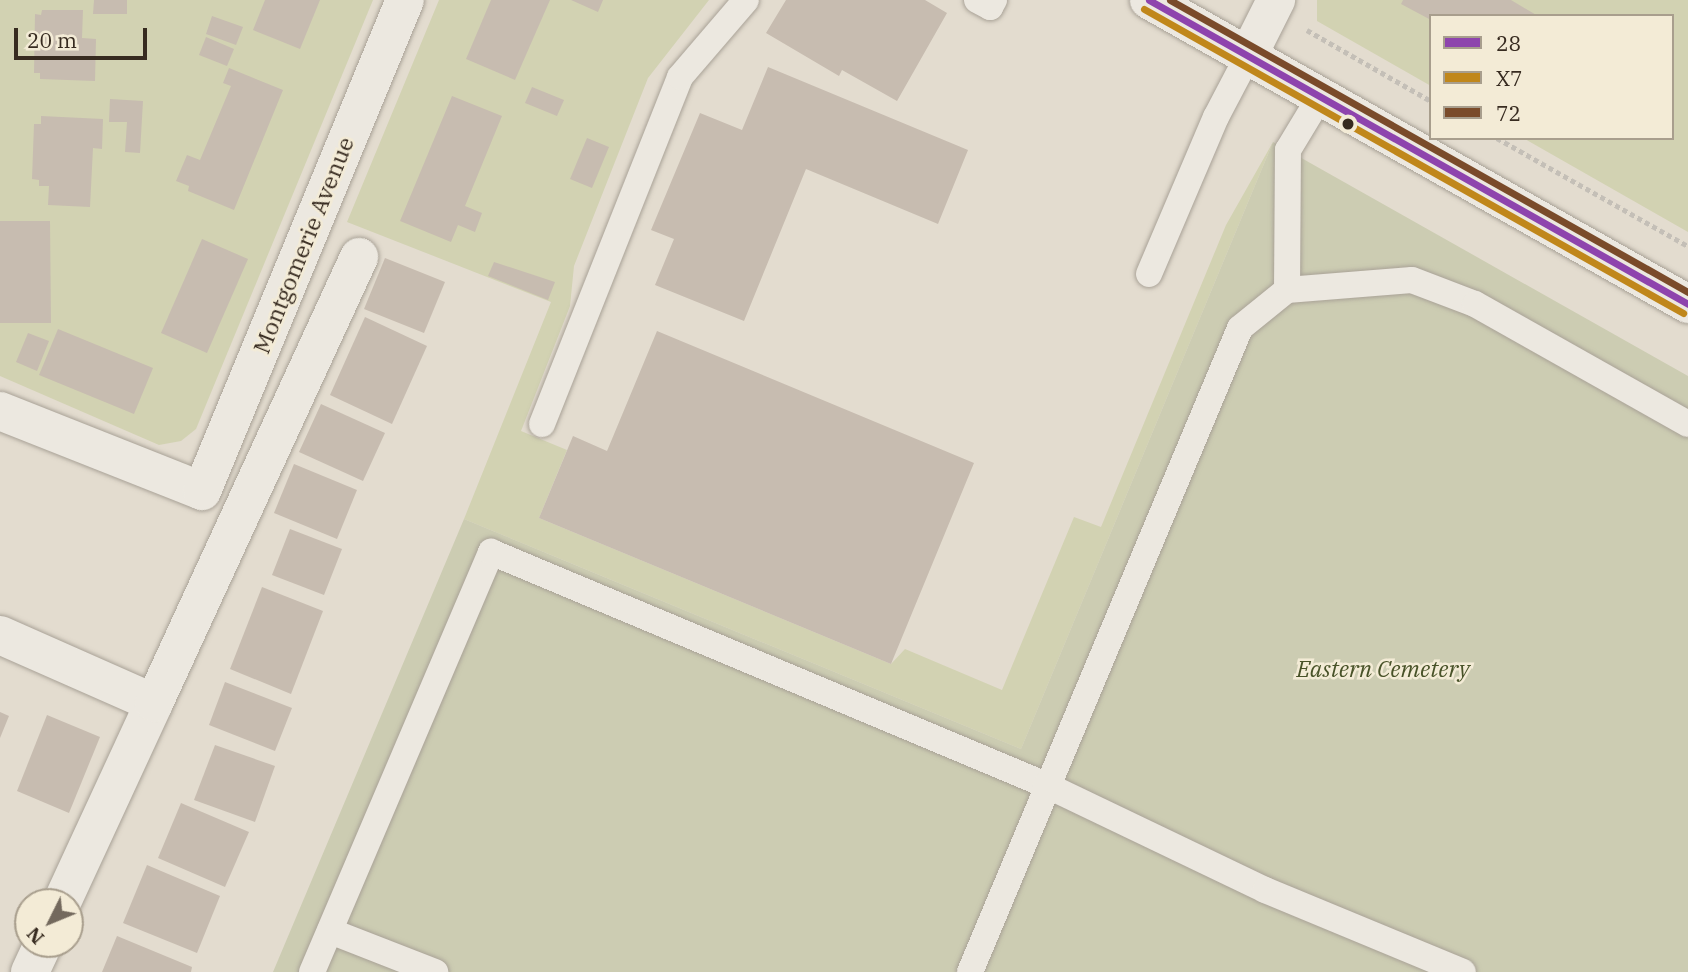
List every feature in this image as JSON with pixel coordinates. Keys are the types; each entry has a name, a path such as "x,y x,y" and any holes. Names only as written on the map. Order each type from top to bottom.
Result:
{"street":[{"name":"Montgomerie Avenue","path":"0,411 202,491 405,0"},
{"path":"1149,0 1688,304"},
{"path":"1248,56 1274,6"},
{"path":"68,888 359,257"},
{"path":"0,635 154,703"}],"lane":[{"path":"542,424 680,77 746,0"},
{"path":"977,0 990,7 994,0"},
{"path":"1149,274 1216,117 1248,56"},
{"path":"1287,290 1289,150 1321,97"},
{"path":"970,972 1046,785 1240,328 1287,290 1412,280 1475,304 1688,424"},
{"path":"312,972 491,552 1046,785 1265,890 1463,972"},
{"path":"330,931 435,972"}],"path":[{"path":"1274,6 1429,100"},
{"path":"1501,140 1688,246"}],"green space":[{"path":"0,0 373,0 196,429 181,441 159,445 0,376"},
{"path":"439,0 709,0 648,78 574,266 570,306 521,431 567,450 539,518 891,664 905,649 1002,690 1074,517 1101,527 1226,225 1273,142 1021,749 464,519 551,302 347,222"},
{"path":"1317,0 1688,0 1688,232 1527,140 1674,140 1674,14 1429,14 1429,85 1317,21"},
{"name":"Eastern Cemetery","path":"1273,142 1688,376 1688,972 273,972 464,519 1021,749"}],"building":[{"path":"94,0 127,0 127,14 93,14"},
{"path":"265,0 320,0 300,49 253,30"},
{"path":"491,0 550,0 515,80 466,59"},
{"path":"571,0 603,0 598,12"},
{"path":"786,0 925,0 947,13 897,101 842,70 839,76 766,33"},
{"path":"1403,0 1511,0 1535,14 1429,14 1429,19 1401,4"},
{"path":"42,10 83,10 82,38 96,39 95,81 40,79 40,73 34,73 35,14 41,15"},
{"path":"212,16 243,27 236,45 206,34"},
{"path":"206,37 234,49 227,66 199,55"},
{"path":"768,67 968,150 938,224 806,169 744,321 655,285 674,239 651,230 700,113 742,130"},
{"path":"229,68 283,90 234,210 188,191 189,186 176,181 187,155 200,160 231,86 223,83"},
{"path":"532,87 564,100 557,116 525,103"},
{"path":"452,96 502,116 465,206 482,213 475,232 458,225 451,242 400,221"},
{"path":"110,99 143,101 140,153 125,152 127,122 109,122"},
{"path":"41,116 103,119 102,149 93,148 90,207 48,205 49,186 39,186 39,180 32,179 34,124 41,124"},
{"path":"587,138 609,147 592,188 570,179"},
{"path":"0,221 50,221 51,323 0,323"},
{"path":"202,239 248,259 207,353 161,333"},
{"path":"385,258 445,282 424,333 364,309"},
{"path":"494,262 555,282 548,300 488,276"},
{"path":"365,317 427,346 392,424 330,395"},
{"path":"58,329 153,368 134,414 39,375"},
{"path":"657,331 974,463 891,664 539,518 573,436 607,451"},
{"path":"28,333 49,341 37,371 16,362"},
{"path":"321,404 385,433 363,481 299,452"},
{"path":"294,464 357,490 337,539 274,513"},
{"path":"290,529 342,549 324,595 272,575"},
{"path":"262,587 323,611 291,694 230,669"},
{"path":"225,682 292,708 275,751 209,725"},
{"path":"0,712 9,716 0,738"},
{"path":"47,715 100,737 69,813 17,791"},
{"path":"215,745 275,766 255,822 194,800"},
{"path":"181,803 249,832 225,887 158,858"},
{"path":"147,865 220,896 197,953 123,923"},
{"path":"117,936 192,967 191,972 102,972"}],"transit line":[{"name":"28","path":"1149,0 1688,304"},
{"name":"72","path":"1170,0 1688,292"},
{"name":"X7","path":"1144,9 1683,313"}]}
